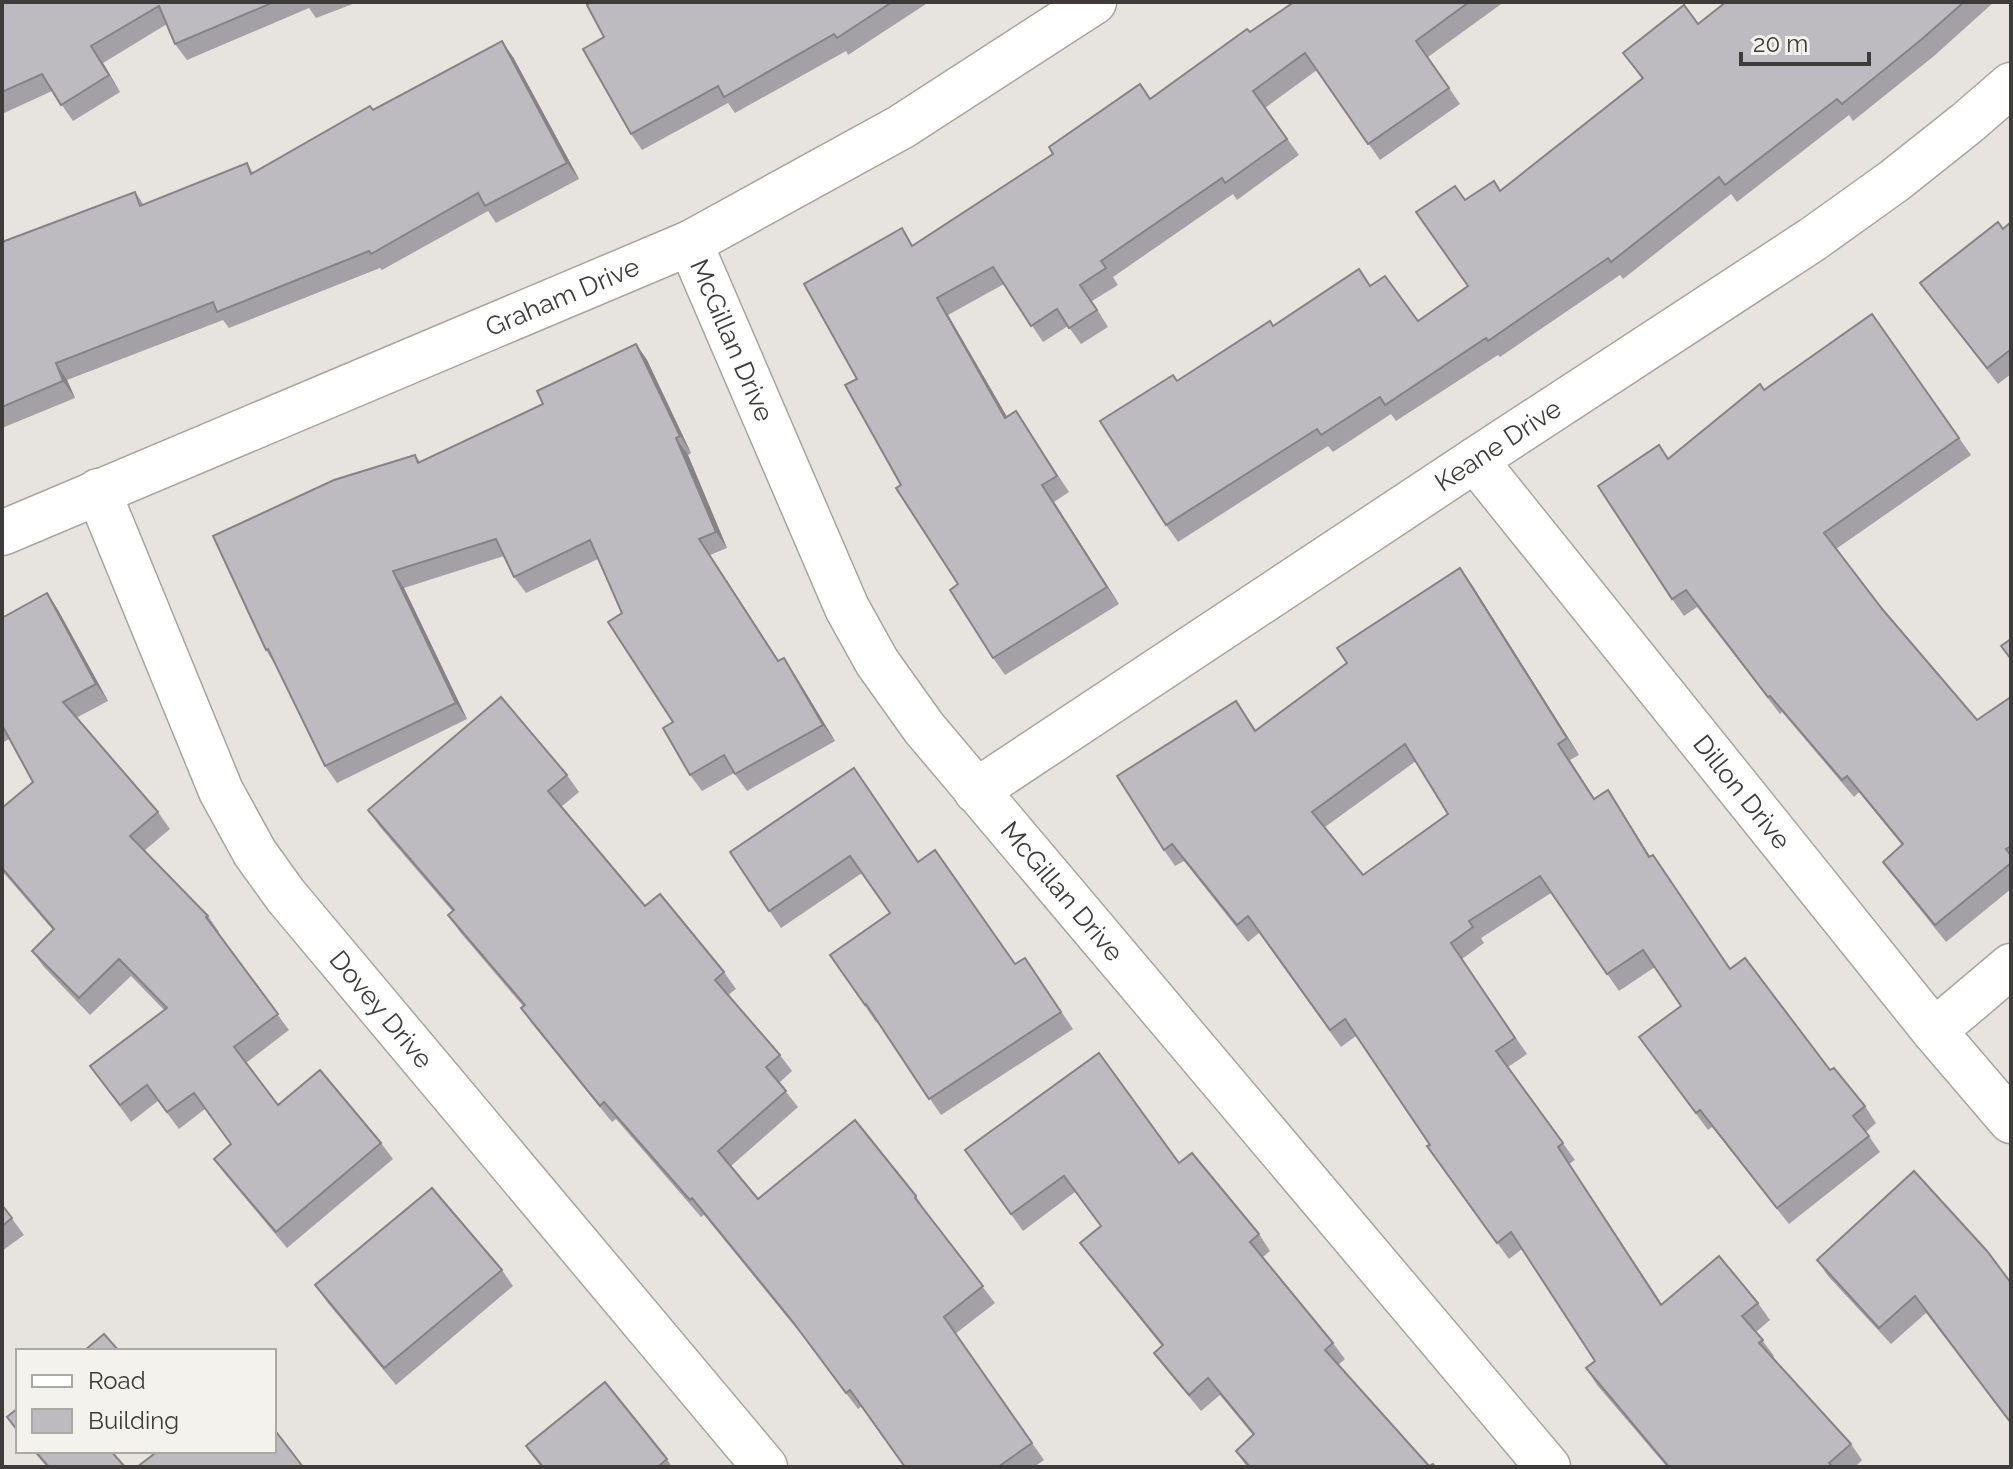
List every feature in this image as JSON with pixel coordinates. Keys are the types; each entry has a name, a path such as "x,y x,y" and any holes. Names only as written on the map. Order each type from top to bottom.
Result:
{"street":[{"name":"Graham Drive","path":"2,533 690,243 901,127 1094,2"},
{"name":"Keane Drive","path":"976,791 1813,239 1894,181 2011,85"},
{"name":"McGillan Drive","path":"690,243 847,608 877,662 916,717 976,791 1548,1467"},
{"name":"Dillon Drive","path":"1475,460 1934,1031 2011,1121"},
{"name":"Dovey Drive","path":"98,491 221,791 255,853 286,896 765,1467"},
{"path":"1934,1031 2011,966"}],"building":[{"path":"2,2 274,2 175,44 159,6 91,46 109,75 61,105 42,74 2,92"},
{"path":"592,2 892,2 837,38 834,34 724,97 718,86 631,134 583,49 604,37 587,5"},
{"path":"1294,2 1469,2 1416,41 1449,88 1368,144 1305,53 1253,91 1287,139 1225,183 1222,178 1101,261 1106,268 1080,285 1097,310 1069,328 1057,309 1031,326 993,267 937,298 1005,418 1016,411 1057,476 1042,485 1107,587 993,658 950,590 958,584 896,488 901,485 845,385 857,379 804,284 902,228 912,246 1053,154 1049,147 1140,84 1150,99 1247,29 1250,32"},
{"path":"1726,2 1964,2 1842,104 1837,99 1725,185 1719,177 1611,262 1608,258 1488,341 1486,338 1385,405 1380,397 1321,435 1317,429 1166,525 1100,421 1173,375 1177,381 1270,321 1273,326 1359,269 1370,286 1385,276 1418,321 1468,286 1416,212 1455,186 1465,200 1494,181 1500,191 1643,78 1623,53 1684,5 1698,24"},
{"path":"502,41 567,163 485,206 478,193 371,254 369,251 217,312 213,302 56,363 63,381 2,407 2,242 135,192 140,206 247,163 251,174 370,106 373,110"},
{"path":"1998,222 2003,229 2011,222 2011,351 1987,368 1920,283"},
{"path":"1872,314 1959,438 1824,533 1883,610 1977,720 2011,697 2011,846 2006,849 2011,863 1935,925 1883,862 1903,844 1847,776 1842,780 1768,697 1686,590 1672,599 1598,486 1659,445 1668,459 1760,384 1764,390"},
{"path":"636,344 680,436 676,438 716,532 699,539 778,661 784,658 823,725 735,774 724,755 690,775 663,728 673,722 608,622 622,613 590,540 514,577 496,539 393,571 456,703 325,766 213,536 334,480 415,455 418,463 543,404 537,391"},
{"path":"1460,568 1567,738 1558,744 1594,799 1608,790 1649,857 1653,855 1730,969 1745,958 1830,1070 1834,1068 1865,1106 1853,1116 1869,1136 1777,1208 1700,1110 1696,1113 1639,1037 1681,1006 1643,950 1607,974 1540,876 1469,921 1473,927 1451,943 1515,1038 1496,1051 1563,1143 1558,1147 1661,1305 1719,1256 1758,1303 1742,1316 1763,1340 1759,1343 1851,1444 1829,1463 1833,1467 1669,1467 1586,1368 1595,1361 1511,1232 1497,1243 1427,1146 1430,1145 1345,1019 1330,1030 1248,916 1237,925 1172,844 1164,850 1117,776 1236,701 1255,731 1347,663 1337,648","holes":["1405,744 1448,814 1363,875 1312,812"]},
{"path":"47,593 96,684 63,702 158,812 130,836 208,916 278,1014 234,1047 278,1105 320,1070 381,1143 276,1232 214,1159 231,1144 194,1093 167,1112 147,1085 120,1105 90,1066 167,1008 119,959 79,998 32,951 54,929 2,868 2,808 33,782 2,725 2,618"},
{"path":"2011,639 2011,659 2001,646"},
{"path":"501,697 567,775 548,791 645,906 660,894 724,972 715,980 780,1055 766,1067 786,1091 718,1151 758,1199 855,1120 983,1286 944,1317 1032,1443 998,1467 905,1467 850,1390 846,1393 793,1322 692,1198 690,1200 604,1102 600,1106 521,1008 525,1005 448,915 454,910 368,810"},
{"path":"854,768 918,862 935,850 1015,964 1025,958 1061,1012 929,1099 830,955 890,913 850,856 769,911 730,852"},
{"path":"1099,1053 1179,1163 1192,1153 1259,1234 1250,1242 1333,1343 1325,1350 1429,1466 1433,1464 1435,1467 1250,1467 1236,1451 1254,1434 1208,1378 1189,1395 1154,1353 1163,1345 1080,1243 1101,1226 1064,1176 1011,1214 965,1150"},
{"path":"1914,1171 1987,1251 2011,1283 2011,1423 1915,1296 1879,1328 1817,1260"},
{"path":"432,1188 502,1270 384,1368 315,1285"},
{"path":"2,1205 12,1218 2,1226"},
{"path":"104,1334 117,1349 86,1349"},
{"path":"605,1382 667,1459 660,1467 543,1467 526,1446"},
{"path":"16,1410 16,1428 7,1417"},
{"path":"276,1432 303,1467 137,1467 155,1453 276,1453"},
{"path":"37,1453 113,1453 125,1467 49,1467"}]}
